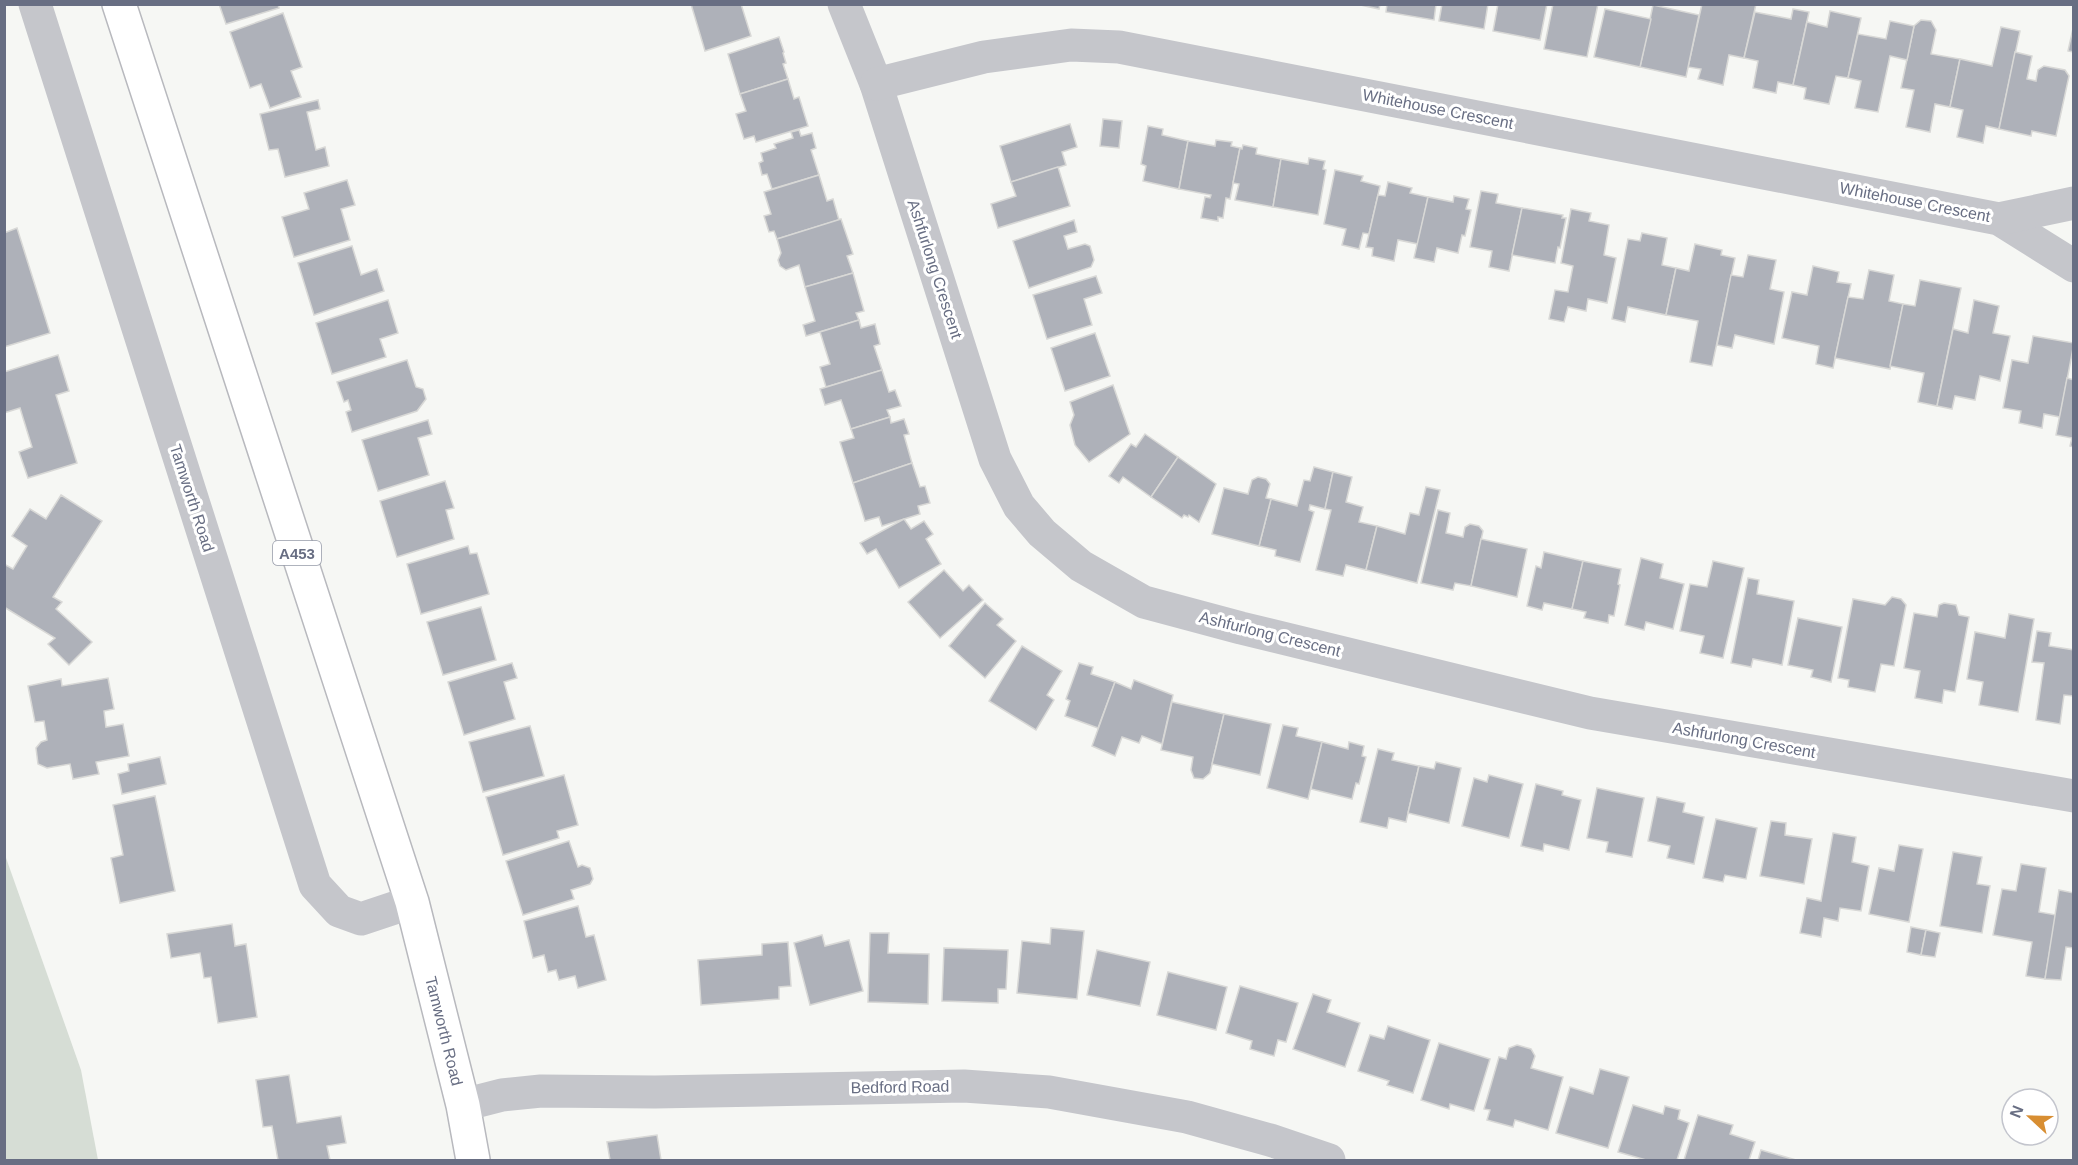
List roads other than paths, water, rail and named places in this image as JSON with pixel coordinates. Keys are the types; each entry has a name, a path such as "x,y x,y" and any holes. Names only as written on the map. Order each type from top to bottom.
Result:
{"main road":[{"name":"Tamworth Road","path":"119,4 412,902 463,1105 473,1161"}],"street":[{"name":"Tamworth Road","path":"35,4 315,885 339,911 360,919 412,902"},
{"name":"Ashfurlong Crescent","path":"844,4 876,84 995,459 1019,506 1042,533 1082,566 1144,602 1240,628 1590,713 2073,796"},
{"name":"Whitehouse Crescent","path":"876,84 995,56 1071,45 1119,47 1999,219 2073,266"},
{"name":"Whitehouse Crescent","path":"1999,219 2073,203"},
{"name":"Bedford Road","path":"463,1105 502,1095 541,1091 655,1092 964,1086 1049,1092 1187,1117 1270,1140 1329,1161"}]}
